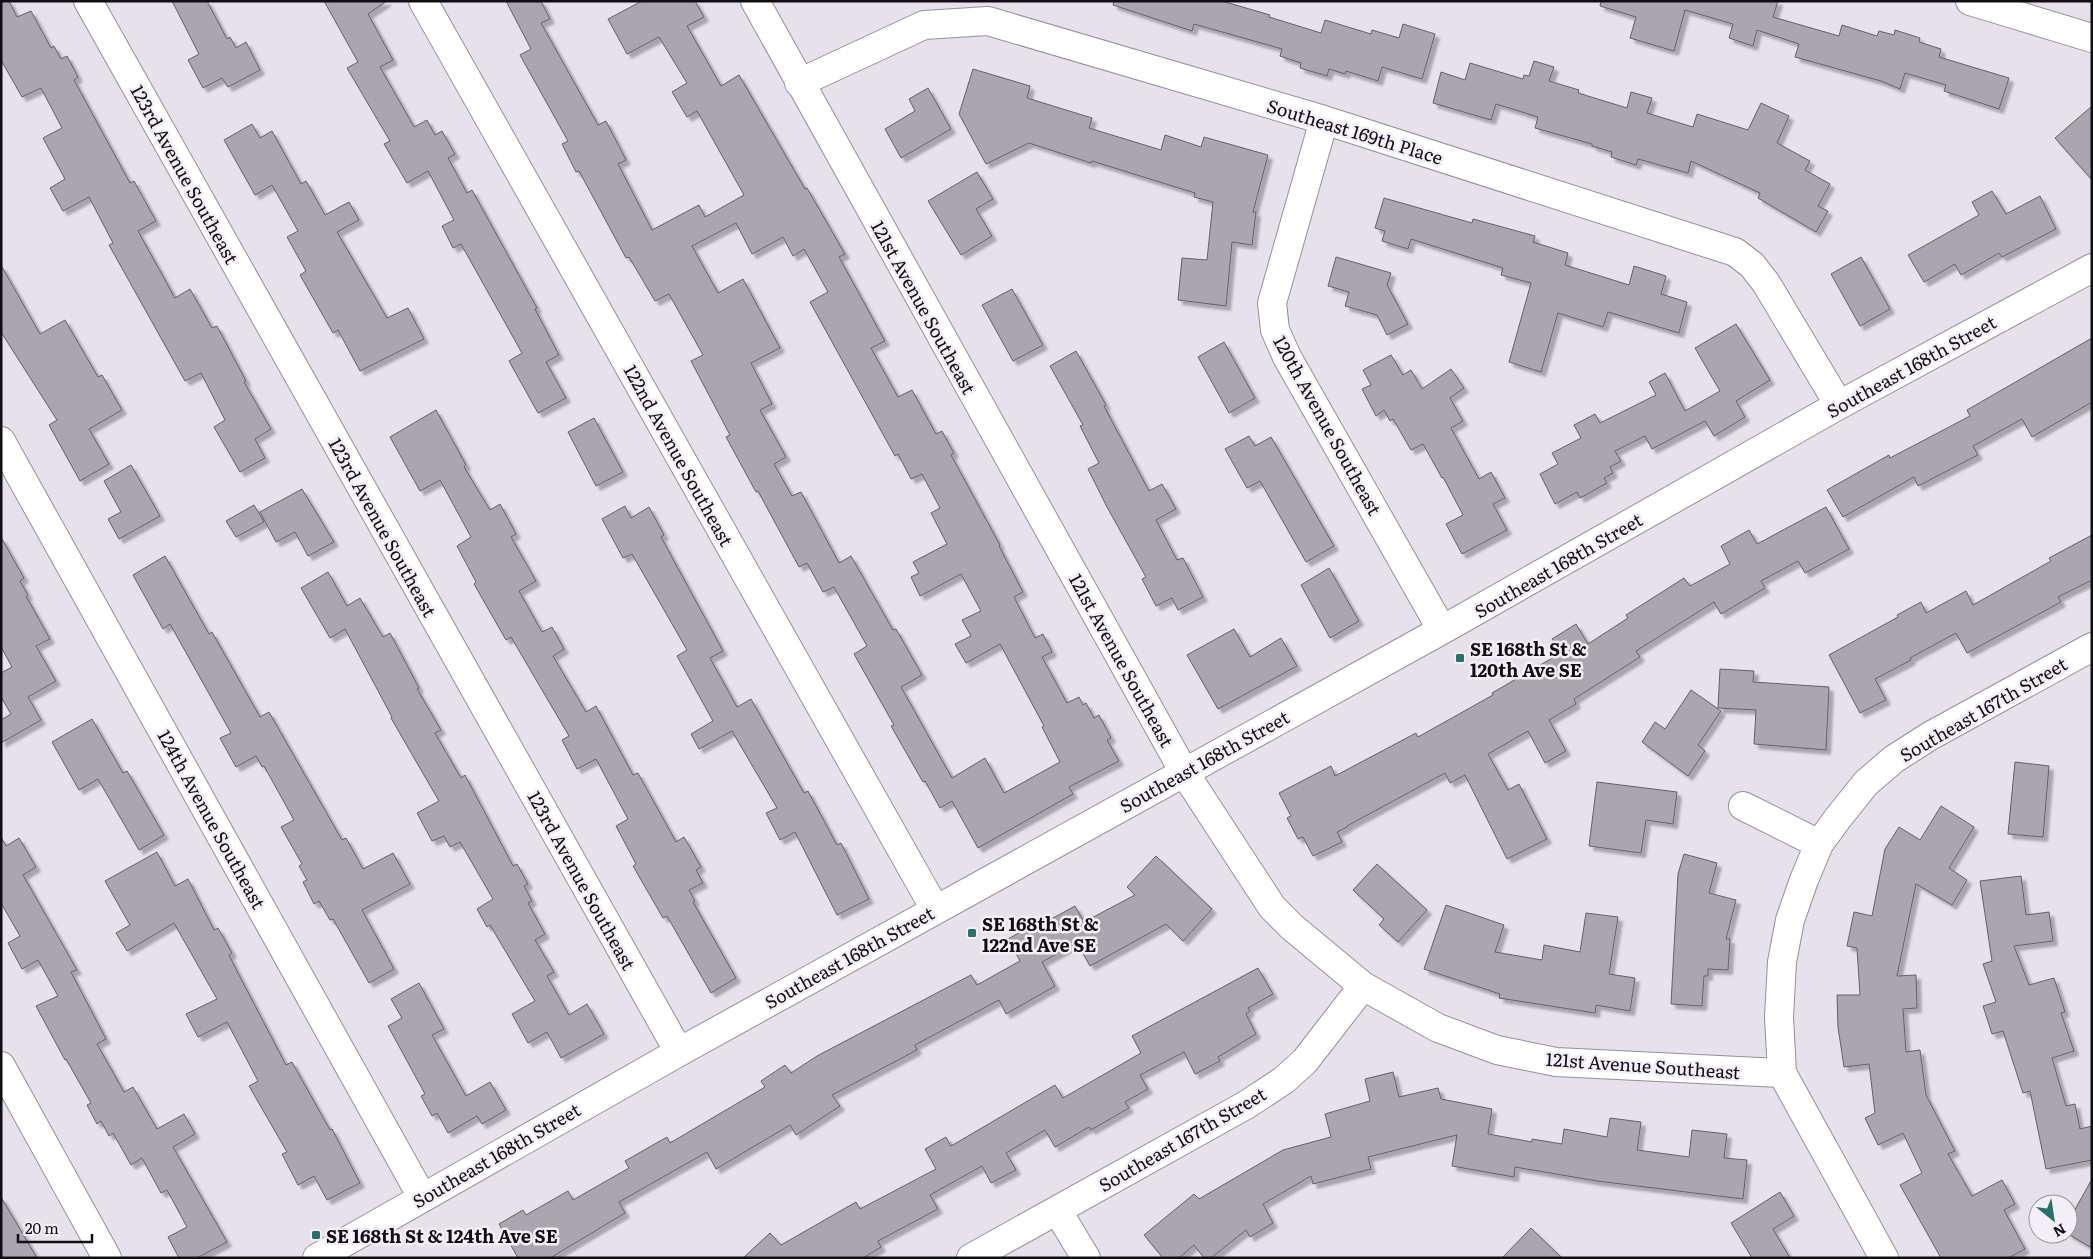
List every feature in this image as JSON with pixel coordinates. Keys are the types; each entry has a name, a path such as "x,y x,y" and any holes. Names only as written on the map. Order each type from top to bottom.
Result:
{"street":[{"name":"123rd Avenue Southeast","path":"88,1 679,1052"},
{"name":"122nd Avenue Southeast","path":"423,1 935,909"},
{"name":"121st Avenue Southeast","path":"755,1 1184,772 1272,907 1292,927 1362,986 1438,1028 1497,1050 1556,1062 1782,1074"},
{"path":"1970,1 2092,38"},
{"name":"Southeast 169th Place","path":"799,83 924,25 988,20 1324,120 1735,252 1752,265 1766,283 1839,405"},
{"name":"120th Avenue Southeast","path":"1324,120 1272,303 1275,330 1287,357 1442,630"},
{"name":"Southeast 168th Street","path":"317,1258 935,909 1442,630 1839,405 2092,268"},
{"name":"124th Avenue Southeast","path":"1,441 422,1197"},
{"name":"Southeast 167th Street","path":"1782,1074 1778,1017 1782,962 1790,920 1819,844 1866,783 1894,759 1930,736 2092,647"},
{"path":"1743,806 1819,844"},
{"name":"Southeast 167th Street","path":"972,1258 1246,1105 1284,1080 1305,1061 1362,986"},
{"path":"1,1066 107,1258"},
{"path":"1782,1074 1884,1258"},
{"path":"1057,1210 1086,1258"}],"building":[{"path":"1,1 9,1 17,17 31,11 51,48 54,46 61,59 67,56 78,77 74,80 130,183 134,181 156,221 138,231 175,298 190,289 212,328 217,326 246,381 244,382 271,429 255,439 265,458 240,472 214,427 225,420 201,373 185,381 109,245 113,243 89,197 63,211 50,188 65,179 43,138 62,128 41,88 22,97 1,60"},
{"path":"172,1 207,1 227,39 230,37 236,48 246,42 260,70 228,87 222,78 203,88 188,60 199,54"},
{"path":"324,1 387,1 368,14 393,60 380,67 414,127 427,120 435,135 442,131 455,154 448,158 467,193 472,190 537,308 535,309 559,355 546,362 566,398 538,413 509,361 522,353 461,244 453,248 442,226 454,220 428,171 407,183 384,144 390,141 347,68 358,62"},
{"path":"506,1 541,1 550,19 541,23 598,125 606,121 626,160 618,164 652,230 699,205 705,217 744,195 697,111 687,117 672,92 687,83 659,37 627,54 608,19 642,1 695,1 704,17 687,26 721,86 739,75 805,189 807,188 845,254 839,257 885,341 871,348 898,397 912,390 936,434 942,431 954,453 951,455 1000,545 1023,592 1014,597 1035,638 1043,634 1052,652 1042,657 1067,703 1079,697 1083,705 1086,703 1094,718 1099,715 1111,738 1107,740 1119,761 1069,787 1073,794 978,848 952,801 940,808 891,726 894,725 854,654 867,646 834,587 823,592 807,563 799,567 726,437 730,435 691,361 703,355 669,294 655,301 629,257 626,258 579,171 576,172 562,144 568,141 520,55 531,49","holes":["736,223 752,254 783,237 793,256 804,249 828,292 810,302 895,456 898,454 911,479 922,474 940,508 931,513 947,544 913,562 919,573 911,577 920,596 961,574 981,611 962,620 971,636 955,644 966,663 1000,644 1044,726 1042,727 1060,762 1004,793 985,758 952,778 901,687 922,675 896,629 893,630 851,556 839,563 801,492 792,496 774,464 786,457 760,410 772,404 751,363 780,348 743,279 718,293 692,246"]},
{"path":"1114,1 1222,1 1321,33 1325,20 1371,34 1372,30 1399,38 1403,24 1435,34 1422,79 1382,67 1378,81 1346,71 1345,74 1329,69 1327,76 1300,68 1301,63 1280,56 1282,49 1194,24 1192,31 1113,5"},
{"path":"1601,1 1778,1 1773,17 1839,36 1842,25 1877,36 1879,31 1894,35 1895,30 1920,38 1919,42 1941,49 1939,57 2009,78 1999,109 1944,91 1946,85 1905,73 1900,89 1881,81 1795,57 1799,44 1757,30 1753,46 1729,38 1733,24 1685,10 1674,51 1630,38 1636,17 1600,6"},
{"path":"1534,61 1554,67 1549,81 1579,90 1578,93 1627,108 1631,92 1652,98 1647,113 1693,127 1697,114 1748,130 1761,103 1789,116 1777,143 1810,161 1805,170 1830,184 1818,206 1828,211 1816,232 1758,198 1760,193 1691,161 1688,173 1638,159 1636,165 1611,157 1612,152 1592,146 1592,144 1535,128 1538,117 1496,104 1491,120 1433,103 1441,72 1465,80 1470,63 1523,79 1524,75 1529,76"},
{"path":"973,69 1030,86 1027,98 1092,118 1089,128 1161,150 1165,135 1201,147 1204,137 1268,155 1253,212 1256,212 1252,245 1232,242 1226,306 1178,300 1182,258 1207,260 1213,202 1194,197 1195,193 1029,143 986,164 959,114"},
{"path":"928,88 951,129 901,158 885,129 915,111 909,99"},
{"path":"2092,106 2092,180 2055,138"},
{"path":"252,124 260,138 272,131 301,184 306,181 325,215 349,202 359,220 337,232 387,318 408,308 424,339 360,371 338,330 333,333 300,275 306,271 287,237 298,231 272,185 255,195 224,140"},
{"path":"977,172 993,199 976,209 992,236 961,255 928,201"},
{"path":"1992,191 2006,214 2040,196 2056,229 2002,257 1999,253 1961,275 1955,264 1924,282 1908,255 1979,215 1972,202"},
{"path":"1384,198 1472,223 1473,219 1535,236 1533,242 1568,253 1565,265 1629,285 1634,266 1666,276 1661,294 1687,302 1679,333 1608,312 1603,327 1558,313 1541,372 1509,362 1531,283 1501,275 1503,268 1411,239 1408,249 1382,241 1385,231 1375,228"},
{"path":"1336,257 1391,273 1387,285 1408,324 1387,335 1377,315 1345,306 1349,292 1328,286"},
{"path":"1861,257 1890,309 1860,326 1831,274"},
{"path":"1,265 40,334 65,320 98,377 102,375 122,410 89,429 109,464 80,481 49,425 57,420 1,332"},
{"path":"1012,289 1043,345 1013,361 982,305"},
{"path":"1736,324 1770,380 1736,401 1745,417 1714,436 1705,421 1652,449 1645,436 1615,451 1621,461 1610,467 1613,473 1604,478 1607,483 1580,498 1577,492 1555,504 1540,474 1558,464 1552,453 1581,438 1574,425 1595,414 1600,423 1656,395 1649,382 1665,373 1685,411 1720,391 1695,348"},
{"path":"2092,338 2092,402 2032,437 2022,419 1973,446 1978,455 1918,486 1914,477 1843,517 1827,490 1889,455 1890,458 1970,416 1967,410"},
{"path":"1224,342 1255,398 1229,413 1198,357"},
{"path":"1076,351 1106,405 1104,406 1149,491 1162,484 1176,509 1156,520 1177,560 1183,558 1203,597 1178,610 1172,598 1156,606 1142,579 1146,577 1088,469 1099,463 1080,426 1083,425 1050,366"},
{"path":"1391,355 1403,375 1411,370 1422,389 1451,369 1464,388 1450,398 1463,421 1451,428 1479,479 1491,472 1505,498 1493,504 1507,530 1462,554 1446,524 1463,515 1423,444 1411,450 1393,419 1390,421 1384,410 1376,416 1362,389 1371,385 1363,370"},
{"path":"436,410 466,465 464,467 490,510 500,504 516,534 511,537 536,581 519,591 542,632 552,627 564,649 553,656 586,712 596,706 633,775 638,773 676,842 684,837 701,867 696,870 703,883 689,890 695,901 693,902 736,978 711,993 667,916 663,918 633,866 636,864 616,826 628,819 596,759 577,769 562,740 569,736 511,637 506,640 474,584 476,582 457,546 471,537 440,480 420,491 390,437"},
{"path":"594,418 623,472 596,486 568,432"},
{"path":"1249,436 1255,446 1271,437 1334,546 1306,562 1260,481 1247,488 1225,449"},
{"path":"131,465 160,516 119,539 108,519 121,512 104,481"},
{"path":"302,489 334,542 308,556 295,532 276,542 260,512"},
{"path":"254,505 264,522 236,537 226,521"},
{"path":"625,506 631,518 649,507 664,535 661,537 723,651 710,658 737,707 751,699 804,793 808,791 837,845 841,843 869,899 837,915 795,832 780,840 766,813 777,808 732,731 699,749 691,734 713,721 677,656 687,650 632,554 623,558 602,519"},
{"path":"1826,507 1849,549 1805,573 1798,561 1761,581 1765,588 1721,614 1714,602 1636,651 1640,657 1574,699 1576,704 1549,720 1566,751 1545,763 1528,731 1488,754 1508,790 1519,784 1547,839 1507,859 1465,775 1450,783 1445,773 1337,832 1342,842 1313,856 1303,837 1298,839 1287,818 1291,816 1279,793 1331,766 1335,776 1416,733 1418,737 1493,695 1492,693 1561,653 1552,639 1576,624 1588,644 1628,618 1626,615 1684,578 1690,586 1730,564 1721,546 1749,530 1757,544"},
{"path":"2092,535 2092,580 2058,597 2061,602 1967,653 1956,633 1910,658 1911,660 1875,679 1886,700 1860,713 1829,655 1898,617 1897,615 1921,602 1926,613 1966,591 1973,605 2051,561 2049,558"},
{"path":"1,537 24,578 20,581 28,595 26,596 50,639 36,646 56,681 28,697 41,720 1,743 1,720 11,714 1,697 1,673 12,667 1,647"},
{"path":"165,556 209,634 212,632 260,717 269,712 342,840 346,838 363,869 393,853 410,884 362,910 394,969 369,983 333,919 330,920 319,901 314,904 303,882 307,880 299,866 302,864 281,827 294,820 264,766 262,767 256,756 236,767 220,738 231,733 170,624 163,629 133,575"},
{"path":"1329,568 1359,621 1330,638 1301,585"},
{"path":"328,572 347,606 360,598 383,637 390,633 419,688 417,689 441,730 435,733 461,778 465,775 513,866 517,864 528,884 524,886 532,901 528,903 545,934 535,940 554,972 547,976 569,1015 587,1004 604,1034 561,1058 547,1032 528,1043 512,1014 535,1001 490,925 487,927 477,909 493,899 460,842 450,847 444,836 432,841 417,813 439,801 391,718 345,629 330,638 301,588"},
{"path":"1234,629 1250,657 1281,638 1297,666 1218,709 1187,655"},
{"path":"1720,669 1754,671 1753,682 1829,687 1826,750 1754,744 1756,710 1718,708"},
{"path":"1691,690 1721,711 1698,745 1705,751 1688,776 1642,742 1655,722 1665,729"},
{"path":"92,719 123,773 127,771 164,835 139,850 98,779 79,790 52,742"},
{"path":"2015,762 2049,766 2043,837 2008,834"},
{"path":"1597,782 1677,792 1673,824 1646,820 1641,853 1589,846"},
{"path":"1941,806 1974,827 1949,868 1967,880 1952,905 1916,884 1897,976 1916,975 1917,1008 1903,1009 1906,1052 1920,1050 1926,1095 1955,1151 1948,1154 1972,1196 2002,1180 2015,1204 2004,1210 2025,1249 2008,1258 1941,1258 1900,1185 1922,1173 1903,1133 1878,1145 1865,1118 1875,1113 1869,1064 1844,1067 1838,1027 1837,995 1860,995 1857,948 1847,946 1854,912 1872,916 1885,849 1899,827 1920,840"},
{"path":"1,837 6,846 19,838 36,867 23,875 77,970 71,972 106,1039 97,1044 124,1092 133,1087 157,1129 184,1114 195,1134 173,1147 227,1242 197,1258 179,1258 168,1237 187,1227 167,1190 161,1193 142,1158 131,1165 113,1133 109,1136 101,1121 97,1124 87,1105 91,1103 36,1006 58,996 38,960 22,969 8,943 20,936 1,903"},
{"path":"157,852 175,886 188,879 214,930 218,928 232,953 229,955 286,1065 292,1062 330,1130 332,1129 360,1183 327,1200 314,1176 298,1185 282,1154 287,1152 249,1086 258,1081 227,1022 198,1037 186,1014 217,999 174,923 127,951 116,933 130,925 105,881"},
{"path":"1684,854 1717,863 1709,893 1736,900 1726,939 1730,939 1728,970 1708,969 1708,976 1704,976 1702,1006 1671,1004 1678,874"},
{"path":"1156,856 1212,909 1183,941 1166,924 1090,966 1077,943 1042,962 1055,986 1006,1014 999,1000 915,1045 917,1050 832,1095 840,1106 796,1135 790,1125 716,1169 707,1152 619,1202 625,1213 550,1258 518,1258 499,1224 523,1210 526,1215 568,1191 573,1200 629,1168 625,1161 667,1137 670,1143 765,1087 761,1081 785,1065 791,1073 817,1056 971,975 977,985 1020,961 1008,939 1031,926 1033,929 1075,906 1084,922 1135,895 1127,887"},
{"path":"1377,864 1427,910 1398,942 1379,925 1384,919 1353,890"},
{"path":"2021,876 2026,915 2049,912 2053,941 2014,946 2029,985 2054,978 2065,1012 2061,1013 2074,1051 2052,1058 2066,1106 2075,1104 2080,1129 2092,1126 2092,1160 2046,1169 2030,1091 2023,1093 2003,1031 1992,1034 1983,1006 1996,1002 1983,964 1992,961 1980,881"},
{"path":"1446,905 1504,925 1495,952 1542,960 1544,945 1580,952 1586,913 1618,917 1609,974 1635,978 1630,1011 1596,1005 1595,1013 1499,998 1500,994 1424,969"},
{"path":"1258,968 1273,994 1248,1008 1250,1011 1246,1014 1256,1034 1218,1057 1220,1061 1195,1074 1184,1052 1140,1075 1148,1089 1125,1102 1129,1108 1091,1130 1089,1127 1055,1147 1045,1130 1006,1153 1016,1170 991,1183 982,1166 930,1195 938,1209 878,1241 881,1247 863,1258 743,1258 770,1233 781,1245 856,1202 860,1209 936,1169 925,1149 946,1137 951,1146 1055,1085 1063,1098 1141,1053 1132,1036"},
{"path":"419,983 444,1029 432,1035 466,1096 490,1082 506,1110 482,1124 477,1116 448,1133 437,1113 432,1116 421,1096 425,1094 388,1026 402,1018 391,999"},
{"path":"1393,1072 1399,1097 1438,1088 1441,1099 1492,1109 1488,1134 1532,1142 1532,1139 1562,1144 1564,1129 1607,1137 1610,1118 1641,1122 1637,1150 1689,1157 1692,1130 1727,1134 1724,1158 1747,1160 1743,1199 1597,1181 1515,1167 1514,1177 1452,1166 1457,1135 1368,1157 1371,1169 1313,1184 1311,1176 1263,1204 1273,1223 1250,1237 1246,1230 1211,1258 1204,1258 1194,1245 1179,1258 1163,1258 1144,1235 1194,1194 1199,1199 1283,1150 1331,1137 1325,1114 1370,1101 1365,1079"},
{"path":"2092,1179 2092,1248 2078,1240 2078,1204"},
{"path":"1780,1192 1794,1216 1773,1229 1790,1258 1752,1258 1731,1223"},
{"path":"1,1197 37,1258 1,1258"},
{"path":"1531,1228 1562,1258 1502,1258"}],"place":[{"name":"SE 168th St & 120th Ave SE","path":"1460,658"},
{"name":"SE 168th St & 122nd Ave SE","path":"972,933"},
{"name":"SE 168th St & 124th Ave SE","path":"316,1235"}]}
